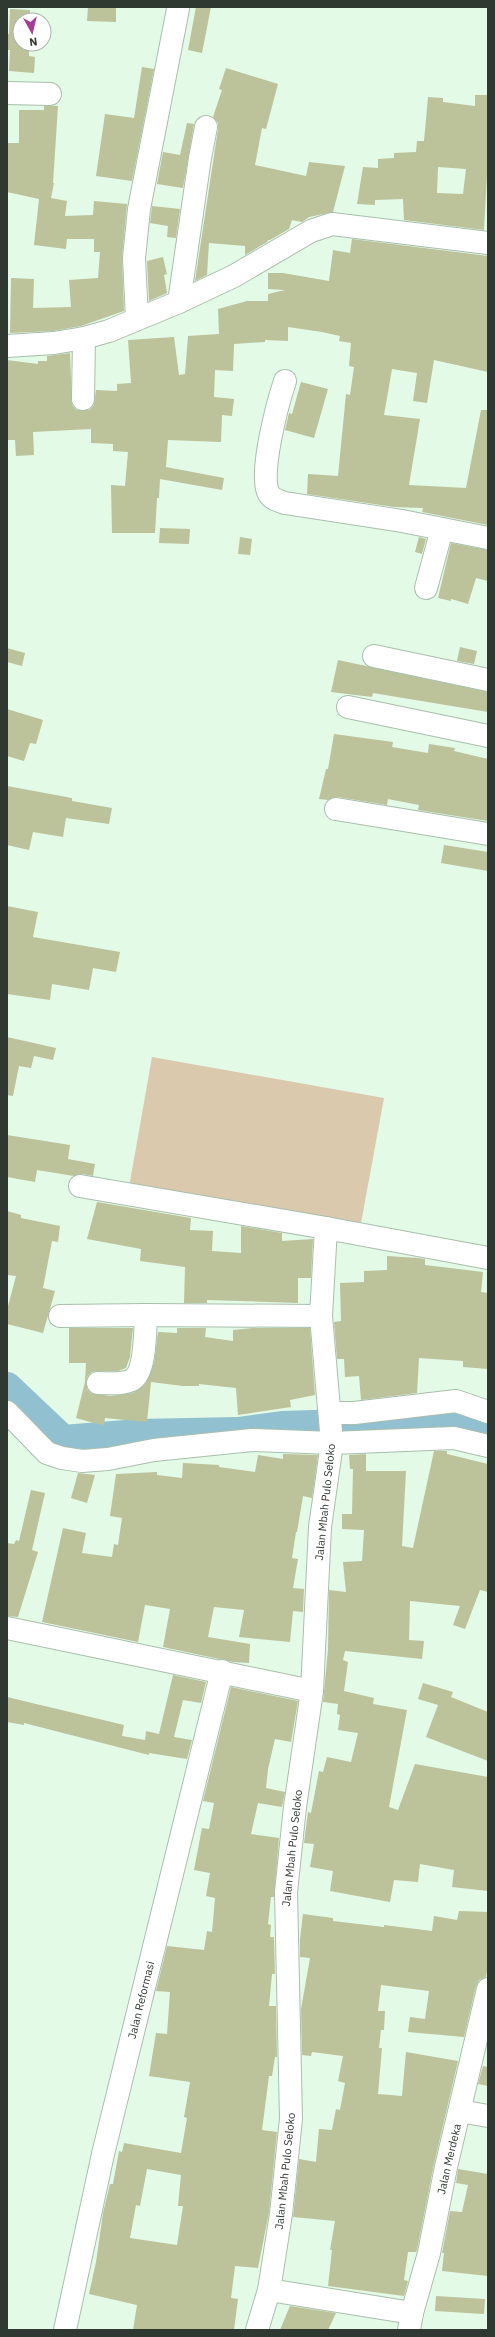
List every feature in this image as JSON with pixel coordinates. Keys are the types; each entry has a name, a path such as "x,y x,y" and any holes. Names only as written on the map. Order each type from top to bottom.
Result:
{"street":[{"path":"137,319 134,258 139,209 178,9"},
{"path":"7,93 50,94"},
{"path":"179,302 200,158 206,127"},
{"path":"7,346 84,338 137,319 179,302 234,276 311,231 332,224 488,243"},
{"path":"83,399 84,338"},
{"path":"285,381 271,434 266,480 269,495 285,503 488,538"},
{"path":"426,588 442,529"},
{"path":"374,656 488,680"},
{"path":"348,707 488,736"},
{"path":"336,809 488,834"},
{"path":"80,1186 326,1228 488,1258"},
{"name":"Jalan Mbah Pulo Seloko","path":"257,2330 269,2290 281,2214 291,2119 286,1892 295,1807 312,1691 320,1527 332,1428 321,1316 326,1228"},
{"path":"98,1383 125,1382 133,1379 138,1373 142,1362 146,1315"},
{"path":"60,1316 321,1316"},
{"path":"332,1428 354,1413 456,1401 488,1412"},
{"path":"7,1412 47,1453 62,1458 82,1461 108,1459 154,1450 252,1440 332,1428 454,1438 488,1446"},
{"path":"7,1628 222,1671 312,1691"},
{"name":"Jalan Reformasi","path":"65,2330 103,2154 222,1671"},
{"name":"Jalan Merdeka","path":"410,2321 429,2253 446,2167 488,1989"},
{"path":"460,2111 488,2116"},
{"path":"269,2290 410,2321"}],"shaded area":[{"path":"152,1057 384,1098 359,1234 128,1193"}],"building":[{"path":"88,7 116,7 116,22 87,21"},
{"path":"196,7 211,7 202,53 188,50"},
{"path":"10,9 30,10 30,12 12,12 12,52 29,52 29,56 35,57 34,73 9,71 10,50 7,50 7,34 9,34"},
{"path":"142,67 154,69 132,181 96,176 105,114 134,118"},
{"path":"226,68 278,84 266,129 262,128 255,165 306,176 309,162 345,166 333,212 309,217 302,222 292,220 289,229 268,240 245,255 245,246 209,243 207,275 195,281 218,129 218,123 213,117 222,90 219,89"},
{"path":"475,95 488,95 488,157 484,230 404,220 403,199 375,200 375,205 357,204 363,167 378,168 378,159 394,158 394,153 416,152 417,141 424,141 428,97 443,98 443,102 475,106","holes":["438,167 466,169 463,194 437,193"]},
{"path":"44,106 58,106 54,183 51,198 67,201 65,216 93,215 94,201 127,204 122,257 124,311 81,326 53,331 10,333 11,278 34,279 33,308 71,307 69,280 98,278 100,252 94,252 94,239 67,239 66,249 34,245 39,199 7,192 7,143 19,143 19,110 44,110"},
{"path":"187,123 194,124 183,188 157,184 163,152 180,155"},
{"path":"152,206 180,209 176,238 167,237 168,226 150,223"},
{"path":"352,239 488,256 488,372 434,360 427,403 413,401 417,373 392,369 384,415 420,419 409,485 466,488 481,410 488,410 488,525 422,512 423,508 394,507 307,494 308,474 338,476 346,394 350,395 354,367 349,366 351,343 339,341 340,336 288,327 288,341 265,340 265,342 234,344 233,371 215,370 214,397 234,399 232,416 222,415 221,442 168,440 166,467 224,478 222,490 160,479 159,498 157,498 155,533 112,533 111,485 125,486 128,452 113,451 113,444 91,443 91,429 33,432 34,455 16,456 15,440 7,440 7,360 38,364 38,361 47,361 47,356 70,353 72,405 77,410 89,410 94,405 96,390 117,391 117,384 131,383 128,340 174,337 179,375 185,374 188,336 219,334 218,309 247,301 268,301 268,294 285,290 268,289 268,273 283,273 329,281 333,250 350,253"},
{"path":"163,257 167,274 164,275 167,293 149,301 147,261"},
{"path":"301,382 328,389 314,438 285,430 289,413 292,414"},
{"path":"160,528 190,529 189,544 159,543"},
{"path":"240,537 252,539 250,555 238,554"},
{"path":"419,537 426,539 422,554 415,552"},
{"path":"451,543 488,550 488,581 476,578 468,604 451,599 451,601 438,598"},
{"path":"460,647 477,651 474,664 457,661"},
{"path":"7,648 25,653 22,666 7,662"},
{"path":"338,660 488,692 488,712 373,693 372,697 331,692"},
{"path":"7,709 43,720 36,744 30,743 24,761 7,756"},
{"path":"334,734 393,742 392,747 428,753 429,744 455,748 454,751 488,759 488,821 418,810 419,805 388,799 387,805 338,797 328,800 319,799 326,769 328,769"},
{"path":"7,786 72,798 72,801 112,808 109,824 66,818 63,837 33,832 29,850 7,845"},
{"path":"444,845 488,852 488,871 441,863"},
{"path":"7,906 38,912 33,937 120,952 116,972 93,968 89,990 52,984 50,1000 7,994"},
{"path":"7,1037 56,1048 53,1060 34,1056 31,1068 19,1066 13,1096 7,1095"},
{"path":"7,1135 70,1145 68,1159 95,1164 93,1176 82,1174 74,1176 37,1170 35,1182 7,1177"},
{"path":"97,1202 191,1218 190,1230 213,1231 212,1251 241,1253 241,1226 282,1233 282,1241 313,1239 311,1278 298,1278 298,1303 207,1300 207,1303 184,1303 185,1267 140,1261 141,1249 87,1239"},
{"path":"7,1211 21,1215 21,1218 60,1226 58,1242 52,1241 43,1288 55,1291 43,1333 7,1324 7,1310 16,1276 7,1275"},
{"path":"387,1256 425,1259 425,1265 483,1272 481,1292 488,1293 488,1369 463,1367 463,1361 419,1358 417,1393 361,1400 359,1376 345,1377 344,1359 337,1359 334,1322 341,1321 340,1283 364,1282 364,1271 387,1270"},
{"path":"69,1328 133,1328 130,1357 126,1368 118,1371 92,1372 87,1377 87,1389 91,1393 110,1396 133,1393 145,1384 154,1363 158,1332 177,1333 177,1328 206,1328 205,1337 233,1341 233,1330 253,1328 310,1328 315,1395 290,1400 291,1407 238,1415 236,1388 199,1384 199,1386 183,1386 151,1382 147,1422 105,1418 104,1425 90,1422 76,1418 85,1382 86,1363 69,1363"},
{"path":"434,1451 447,1451 447,1454 488,1464 488,1592 480,1590 465,1629 453,1625 460,1606 410,1601 409,1640 424,1641 422,1659 345,1651 343,1660 348,1662 344,1691 374,1698 373,1704 407,1710 389,1807 398,1810 415,1764 488,1777 488,1891 452,1887 454,1870 420,1864 418,1882 394,1880 390,1902 330,1891 333,1871 310,1867 314,1844 304,1843 308,1812 311,1813 319,1771 323,1772 327,1757 351,1762 358,1733 338,1730 340,1715 337,1714 338,1704 323,1702 328,1649 329,1590 346,1592 343,1562 362,1561 364,1530 342,1529 342,1514 352,1514 353,1469 350,1469 349,1455 366,1454 366,1471 406,1471 402,1546 413,1548"},
{"path":"283,1454 318,1455 312,1498 303,1496 292,1558 298,1559 293,1588 304,1589 303,1612 293,1611 290,1642 239,1637 244,1610 214,1607 208,1637 250,1644 249,1663 233,1662 163,1647 170,1609 145,1605 138,1642 42,1622 63,1528 86,1533 82,1553 112,1557 114,1544 118,1545 122,1518 110,1516 116,1474 157,1472 157,1475 182,1478 183,1463 219,1465 219,1467 255,1472 258,1455 283,1459"},
{"path":"78,1473 95,1475 87,1503 71,1498"},
{"path":"31,1490 45,1493 32,1550 38,1552 18,1617 7,1616 7,1543 14,1544 16,1540 19,1541"},
{"path":"173,1675 206,1682 201,1703 183,1700 174,1737 192,1740 187,1759 149,1753 149,1755 24,1723 24,1725 7,1722 7,1697 124,1725 122,1736 145,1740 146,1731 159,1734"},
{"path":"423,1683 453,1692 451,1697 488,1712 488,1761 426,1737 438,1705 418,1699"},
{"path":"231,1687 298,1701 291,1742 275,1739 268,1769 266,1788 285,1792 282,1807 258,1803 251,1834 279,1838 274,1897 271,1897 268,1924 271,1925 270,1937 274,1937 275,1974 272,1974 269,2006 276,2006 277,2057 275,2057 272,2076 269,2076 262,2130 277,2132 269,2212 258,2268 235,2266 231,2298 238,2299 234,2330 133,2330 137,2305 89,2294 96,2262 103,2213 110,2184 113,2184 119,2151 122,2152 124,2143 181,2153 187,2118 184,2117 190,2082 149,2076 156,2033 167,2034 170,1992 156,1991 167,1946 204,1950 207,1931 212,1932 215,1898 206,1896 210,1873 194,1870 202,1828 209,1829 214,1803 203,1801","holes":["147,2169 181,2175 178,2206 183,2206 177,2245 130,2238 136,2205 140,2206"]},
{"path":"459,1911 488,1912 488,1966 486,1977 479,1980 476,1986 464,2037 408,2032 410,2017 425,2019 429,1991 381,1985 378,2011 385,2011 384,2030 381,2030 379,2048 382,2048 378,2094 402,2096 406,2052 458,2061 434,2164 417,2250 416,2252 408,2252 404,2280 408,2281 404,2296 328,2286 332,2250 330,2250 335,2221 293,2217 299,2159 316,2162 319,2129 332,2130 336,2109 340,2110 345,2083 338,2081 343,2056 312,2052 311,2056 302,2055 301,2009 310,1958 300,1957 300,1939 303,1914 333,1918 333,1921 432,1931 434,1916 457,1920"},
{"path":"483,2066 488,2067 488,2086 478,2084"},
{"path":"458,2169 488,2174 488,2276 442,2271 444,2253 442,2253 450,2211 462,2212 468,2185 456,2183"},
{"path":"436,2296 485,2299 484,2314 435,2311"},
{"path":"290,2306 336,2313 328,2330 280,2330"}],"waterway":[{"path":"7,1387 63,1440 138,1434 238,1432 282,1426 378,1423 467,1422 488,1429"}]}
